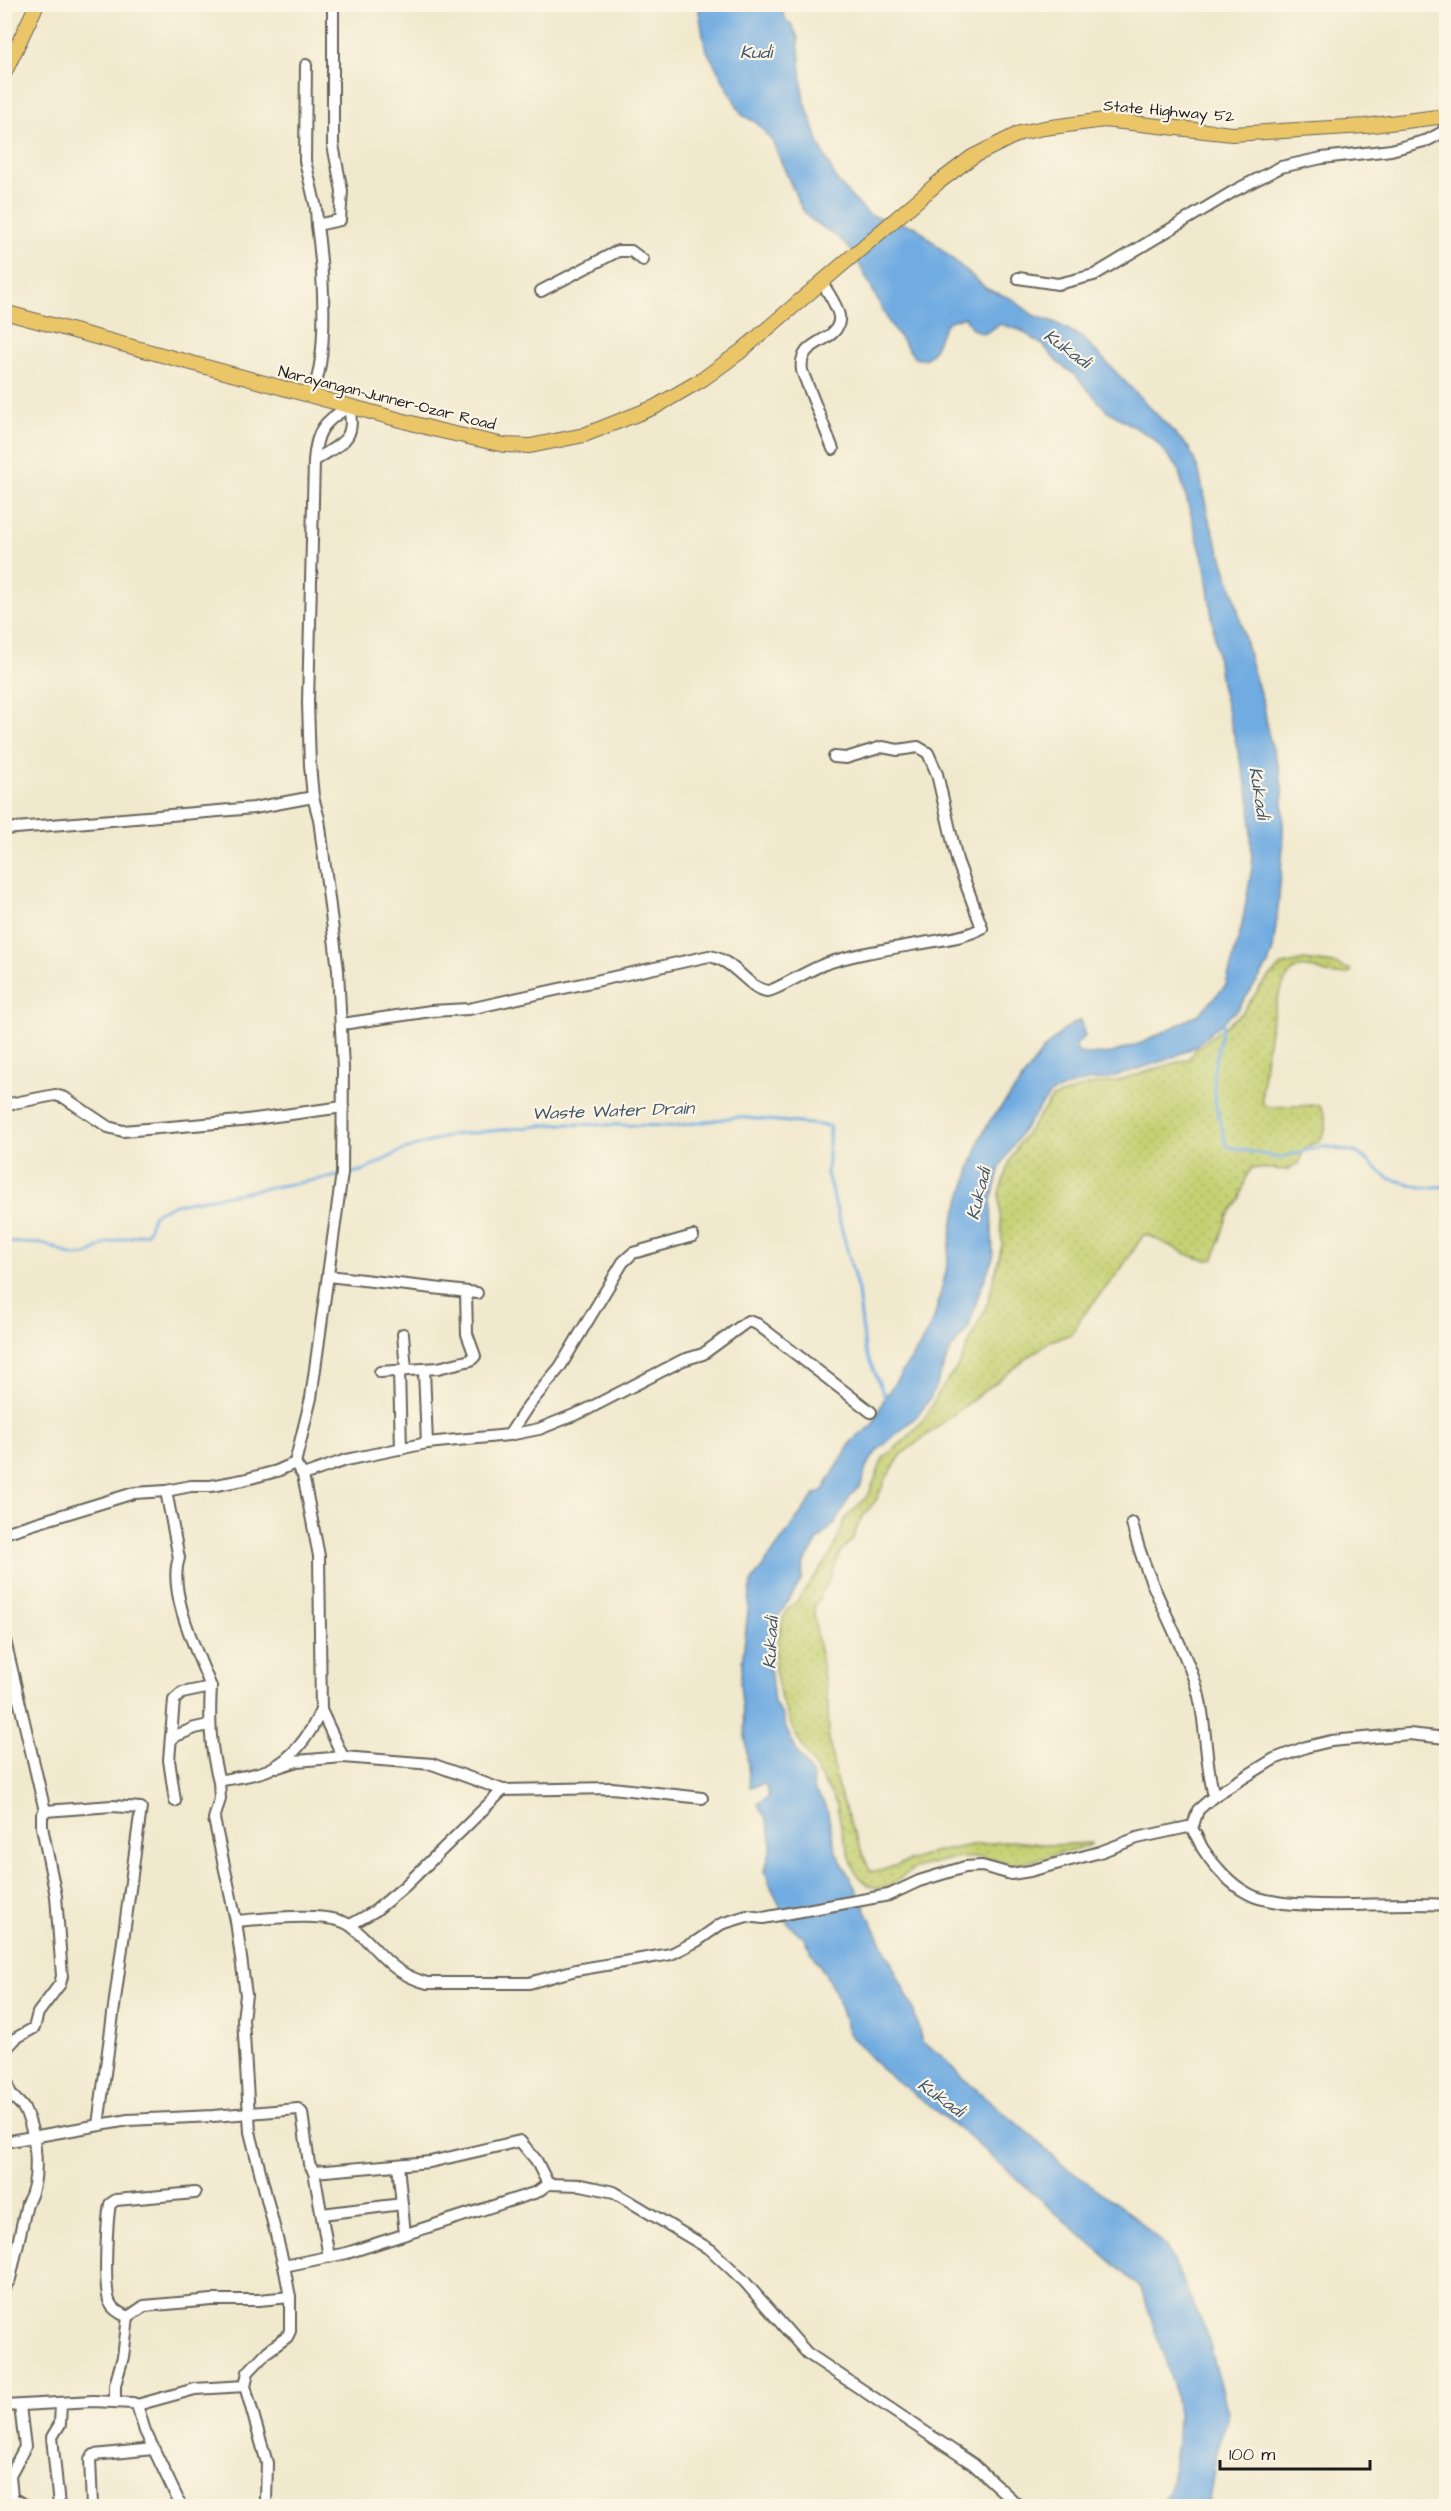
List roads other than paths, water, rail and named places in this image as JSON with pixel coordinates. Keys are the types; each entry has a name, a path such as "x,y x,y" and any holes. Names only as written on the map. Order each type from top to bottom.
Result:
{"main road":[{"path":"4,74 37,4"},
{"name":"State Highway 52","path":"825,279 939,182 972,157 1020,133 1104,120 1232,134 1365,126 1446,116"},
{"name":"Narayangan-Junner-Ozar Road","path":"4,312 349,407 504,445 530,446 584,435 656,407 703,380 740,352 825,279"}],"street":[{"path":"317,225 340,220 342,191 333,145 333,4"},
{"path":"306,65 305,161 316,208 323,268 321,368 312,396"},
{"path":"1018,278 1059,284 1094,274 1234,191 1281,167 1322,158 1390,150 1428,140 1443,132 1446,124"},
{"path":"541,291 618,251 632,251 643,260"},
{"path":"825,279 839,321 835,330 802,356 801,362 802,372 833,449"},
{"path":"314,461 345,440 351,432 349,407 332,416 321,429 315,442 314,461 308,703 309,765 313,797 319,819 338,970 342,1024 342,1173 311,1398 295,1463 303,1475 319,1556 321,1710 343,1757"},
{"path":"342,1024 431,1011 469,1009 709,956 719,957 760,988 773,991 822,964 960,936 982,928 957,860 937,774 928,753 918,747 898,750 882,747 846,758 834,758"},
{"path":"4,829 254,808 313,797"},
{"path":"4,1105 55,1095 65,1098 108,1127 123,1131 240,1121 343,1107"},
{"path":"509,1435 528,1406 560,1367 623,1262 633,1253 693,1236"},
{"path":"328,1276 472,1293 467,1334 475,1356 471,1360 424,1370 380,1372"},
{"path":"303,1475 346,1460 428,1443 509,1435 539,1429 584,1411 683,1360 704,1354 748,1321 757,1324 871,1412"},
{"path":"401,1449 404,1334"},
{"path":"424,1370 428,1443"},
{"path":"4,1533 134,1493 166,1491 191,1486 211,1486 277,1471 295,1463"},
{"path":"166,1491 179,1558 175,1568 183,1618 211,1687 209,1725 220,1799 214,1818 236,1921 246,1995 243,2019 250,2132 290,2297 290,2331 287,2337 268,2351 248,2372 244,2386 267,2463 267,2500 263,2506"},
{"path":"1132,1523 1146,1570 1195,1683 1214,1796"},
{"path":"4,1636 10,1684 45,1811 42,1815 42,1827 56,1896 62,1976 60,1984 38,2013 34,2028 5,2050 10,2092 23,2107 34,2136 34,2188 27,2203 10,2279 4,2289"},
{"path":"175,1801 169,1760 173,1737 174,1700 177,1696 211,1687"},
{"path":"269,1770 294,1752 306,1739 321,1710"},
{"path":"173,1737 209,1725"},
{"path":"1446,1738 1409,1734 1331,1741 1306,1747 1274,1759 1214,1796 1198,1810 1192,1829 1203,1849 1234,1885 1250,1895 1269,1901 1310,1906 1446,1905"},
{"path":"219,1781 297,1761 343,1757 432,1764 503,1790 612,1788 702,1798"},
{"path":"350,1925 375,1911 404,1887 503,1790"},
{"path":"45,1811 112,1806 141,1808 98,2125"},
{"path":"236,1921 313,1916 339,1920 350,1925 379,1955 411,1979 427,1983 517,1983 670,1954 697,1941 710,1930 747,1916 763,1918 890,1895 927,1878 965,1867 982,1866 1011,1874 1030,1871 1100,1852 1137,1838 1182,1827 1192,1829"},
{"path":"4,2142 128,2120 298,2109 302,2112 309,2164 314,2172 329,2257"},
{"path":"314,2172 430,2162 520,2141 536,2160 548,2184"},
{"path":"398,2165 405,2234"},
{"path":"284,2266 329,2257 405,2234 537,2192 548,2184 581,2185 614,2192 711,2250 745,2282 807,2353 973,2464 1019,2506"},
{"path":"128,2317 117,2312 109,2302 106,2287 110,2204 116,2200 195,2193"},
{"path":"322,2214 402,2205"},
{"path":"115,2401 115,2385 123,2357 128,2317 144,2306 212,2300 259,2300 290,2297"},
{"path":"4,2406 115,2401 137,2405 195,2389 244,2386"},
{"path":"59,2506 52,2437 60,2424 61,2403"},
{"path":"137,2405 153,2448 181,2506"},
{"path":"20,2406 25,2447 10,2475 8,2496 27,2506"},
{"path":"92,2506 90,2458 94,2455 153,2448"}],"water":[{"path":"698,5 780,5 786,20 792,25 798,38 803,96 819,144 837,181 854,200 869,215 916,227 987,289 1012,299 1033,315 1054,322 1083,338 1189,448 1199,471 1208,516 1234,594 1264,706 1269,737 1279,768 1283,794 1283,846 1273,949 1268,965 1238,1009 1194,1047 1169,1059 1107,1079 1069,1086 1050,1094 1020,1134 1000,1167 991,1202 993,1258 968,1329 951,1349 930,1399 918,1415 877,1451 867,1465 861,1485 850,1496 836,1522 819,1539 804,1563 801,1581 776,1620 770,1667 774,1703 783,1716 797,1752 812,1774 815,1792 826,1805 836,1852 913,2008 922,2042 942,2056 958,2074 1034,2138 1057,2161 1134,2216 1166,2247 1206,2331 1228,2412 1217,2452 1208,2506 1159,2506 1170,2490 1177,2442 1178,2414 1174,2387 1141,2288 967,2135 879,2067 849,2034 835,1991 803,1937 789,1925 765,1871 772,1843 767,1821 758,1804 769,1796 765,1784 750,1787 740,1683 751,1583 814,1495 823,1490 852,1441 872,1426 885,1397 918,1349 934,1319 946,1272 953,1222 980,1139 989,1122 1042,1051 1066,1028 1080,1020 1085,1036 1076,1045 1077,1052 1090,1055 1112,1053 1144,1042 1199,1014 1226,985 1242,925 1252,868 1250,799 1221,684 1205,566 1178,468 1153,438 1106,410 1075,375 1057,362 1044,346 1020,330 1000,324 984,334 972,329 965,317 947,323 936,347 928,357 915,358 890,324 853,252 840,239 809,218 801,207 772,141 757,123 742,115 705,47"}],"waterway":[{"path":"1224,1019 1213,1073 1215,1102 1227,1146 1278,1158 1324,1146 1358,1153 1388,1178 1425,1188 1446,1186"},
{"name":"Waste Water Drain","path":"344,1175 365,1170 401,1151 452,1135 558,1124 675,1126 737,1117 830,1126 827,1173 858,1291 865,1350 885,1397"},
{"name":"Waste Water Drain","path":"4,1242 45,1244 73,1256 87,1255 107,1243 147,1233 154,1214 175,1204 338,1176"}],"water label":[{"name":"Kudi","path":"756,52"},
{"name":"Kukadi","path":"1067,349"},
{"name":"Kukadi","path":"1259,793"},
{"name":"Kukadi","path":"979,1194"},
{"name":"Kukadi","path":"771,1643"},
{"name":"Kukadi","path":"941,2098"}]}
